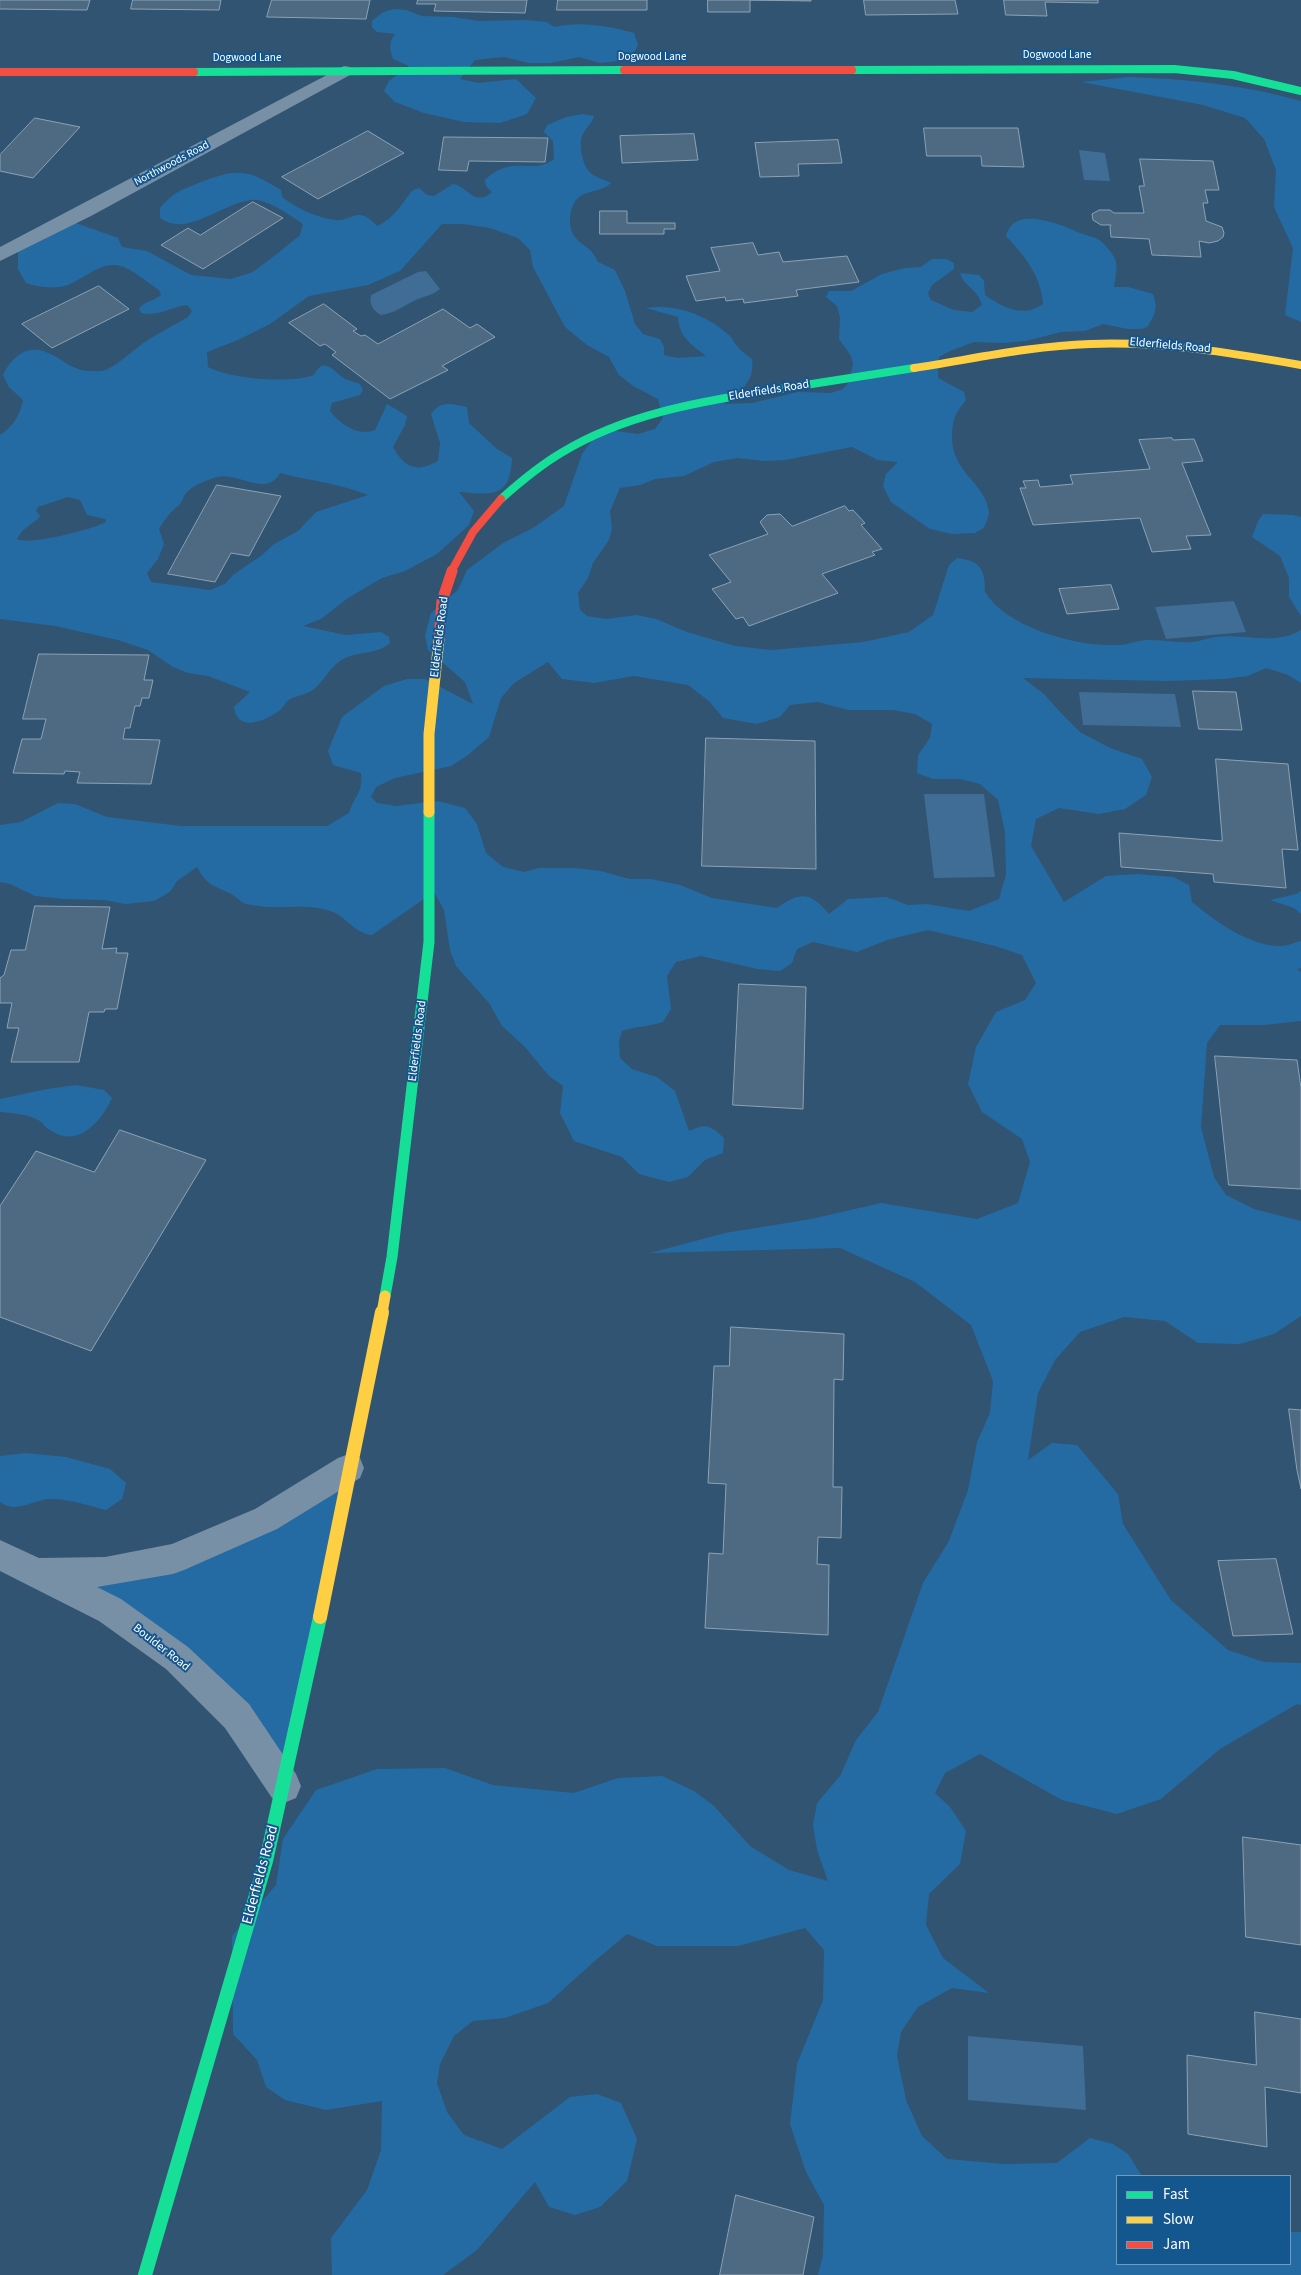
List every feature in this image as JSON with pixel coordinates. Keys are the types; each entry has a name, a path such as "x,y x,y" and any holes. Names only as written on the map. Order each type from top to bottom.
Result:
{"street":[{"name":"Dogwood Lane","path":"0,72 1174,69 1233,75 1301,91"},
{"name":"Northwoods Road","path":"0,255 344,72"},
{"name":"Elderfields Road","path":"145,2275 266,1861 284,1786 349,1468 374,1359 392,1257 430,942 429,734 443,597 460,551 478,522 506,494 536,468 587,438 614,426 653,414 722,398 1088,343 1118,342 1177,346 1301,365"},
{"path":"38,1572 105,1572 173,1559 266,1519 349,1468"},
{"name":"Boulder Road","path":"0,1555 38,1572 110,1610 177,1658 237,1716 284,1786"}],"shaded area":[{"path":"393,9 406,10 422,16 453,17 479,21 526,20 547,22 554,27 574,24 604,26 634,33 638,45 632,56 619,61 600,63 579,57 551,63 529,63 504,57 475,60 460,79 479,83 516,79 536,98 527,114 500,123 464,122 424,113 395,102 384,91 389,81 409,66 393,59 390,46 395,34 377,32 372,27 372,21 382,13"},
{"path":"1129,77 1216,84 1280,95 1301,101 1301,322 1285,315 1293,248 1274,207 1276,170 1264,139 1245,118 1203,105 1081,82"},
{"path":"582,114 594,116 582,136 582,156 586,168 592,174 611,183 579,197 573,205 570,216 572,233 578,241 593,253 598,262 615,270 625,291 635,324 643,334 660,339 664,347 664,355 677,358 706,356 683,335 678,317 646,308 669,307 680,309 712,322 730,336 740,350 752,359 749,380 741,391 724,404 752,403 798,392 831,393 843,389 849,382 853,364 851,356 839,339 840,317 837,306 826,297 829,291 851,291 882,274 905,268 921,267 932,259 946,259 954,263 954,269 932,285 928,293 931,300 954,310 972,312 982,305 977,294 965,282 960,273 979,275 984,281 985,295 1013,310 1028,310 1043,304 1039,284 1031,267 1006,236 1011,226 1018,221 1028,219 1050,222 1100,240 1115,260 1114,287 1128,287 1153,294 1156,306 1148,326 1142,329 1128,329 1103,324 1085,331 1061,332 1026,341 1003,343 974,342 939,357 938,378 964,392 966,400 953,423 952,434 953,447 957,459 982,493 987,503 989,515 984,528 975,533 952,534 930,529 891,502 883,486 886,474 898,462 878,460 852,447 785,460 764,461 737,458 714,462 684,476 655,479 640,485 620,488 610,511 612,529 609,540 593,563 588,578 578,593 580,610 587,616 606,619 637,615 656,619 687,632 735,646 771,650 863,642 909,632 933,615 949,565 957,558 972,561 980,568 984,577 985,592 995,605 1009,616 1044,633 1083,643 1118,645 1148,640 1193,642 1212,637 1226,636 1270,638 1291,635 1301,630 1301,683 1288,675 1266,668 1248,676 1224,679 1168,681 1023,678 1044,694 1080,732 1110,748 1142,759 1152,777 1146,795 1125,809 1099,814 1059,808 1036,819 1031,846 1064,902 1106,876 1137,874 1173,877 1189,885 1192,902 1222,925 1246,938 1270,945 1282,946 1301,941 1301,968 1297,969 1301,972 1301,1021 1264,1025 1220,1025 1207,1043 1201,1127 1214,1177 1226,1195 1254,1209 1301,1221 1301,1316 1274,1334 1240,1344 1198,1343 1165,1321 1124,1317 1080,1332 1055,1360 1038,1393 1028,1460 1052,1443 1077,1445 1118,1494 1123,1524 1171,1600 1228,1650 1264,1662 1301,1663 1301,1705 1297,1704 1220,1749 1161,1799 1117,1814 1062,1800 980,1754 945,1773 935,1793 950,1807 966,1831 960,1864 929,1894 926,1925 943,1958 989,1993 952,1988 918,2007 901,2032 897,2056 906,2100 922,2136 947,2159 1005,2164 1057,2163 1090,2138 1113,2144 1128,2154 1141,2175 1116,2175 1116,2265 1291,2265 1291,2232 1301,2232 1301,2275 818,2275 823,2255 824,2205 806,2172 790,2124 797,2064 823,2000 824,1950 805,1928 738,1946 657,1946 627,1934 548,2003 505,2018 473,2021 454,2036 440,2064 437,2083 447,2112 464,2135 502,2149 570,2097 597,2094 621,2103 637,2139 627,2181 600,2207 575,2215 549,2207 535,2182 477,2250 443,2275 332,2275 331,2238 367,2190 381,2150 382,2101 326,2110 285,2100 266,2087 257,2060 233,2034 232,1936 276,1885 283,1839 316,1790 377,1769 445,1768 493,1785 574,1793 618,1778 662,1776 694,1791 714,1806 750,1846 789,1870 828,1881 817,1850 813,1825 817,1803 840,1776 856,1740 878,1712 923,1583 949,1541 968,1490 977,1442 990,1413 993,1381 971,1325 915,1282 840,1248 650,1253 725,1233 811,1219 881,1203 977,1219 1018,1203 1030,1162 1022,1139 982,1112 968,1084 976,1047 996,1012 1025,1000 1036,983 1022,955 995,946 928,930 887,940 857,952 813,942 797,949 792,963 780,971 757,969 701,956 676,962 667,976 671,1009 663,1022 622,1031 619,1041 620,1058 632,1069 657,1077 675,1091 689,1131 704,1126 715,1130 724,1138 723,1153 705,1160 688,1177 669,1182 639,1174 622,1157 574,1141 560,1113 563,1086 549,1076 525,1047 502,1026 489,1003 456,966 450,950 444,910 434,892 372,935 359,931 339,915 327,910 307,907 267,907 245,903 207,882 197,867 177,881 170,892 154,901 125,904 105,900 35,896 10,884 0,882 0,825 21,822 58,803 75,804 107,817 181,826 327,826 349,813 360,790 361,773 333,765 328,751 342,717 384,686 407,679 425,679 473,704 465,682 428,650 425,635 431,613 458,590 467,570 503,543 533,528 564,506 582,454 597,434 609,430 638,434 655,429 663,418 658,399 633,386 619,375 609,357 587,345 565,327 533,267 530,250 518,238 490,228 462,224 442,224 400,271 368,285 309,296 270,324 238,340 207,352 208,367 231,375 276,380 304,378 314,375 318,369 325,366 333,369 345,379 360,384 363,390 360,395 332,403 330,411 344,425 362,432 375,430 387,404 407,416 405,425 393,447 402,460 412,466 423,467 438,461 440,443 431,414 439,407 447,404 467,407 469,423 497,449 512,458 508,481 497,491 481,494 459,492 474,511 469,525 437,554 405,571 382,578 348,598 321,619 303,626 346,635 381,632 389,637 390,643 385,647 343,659 311,691 289,700 279,711 266,718 259,721 246,722 240,720 236,715 234,707 250,692 208,676 188,673 173,667 148,650 118,640 55,626 0,619 0,435 15,420 23,400 9,387 3,375 6,369 21,354 27,351 40,350 83,370 106,370 117,364 147,340 188,317 192,311 187,305 159,313 141,313 139,308 161,295 159,290 133,272 116,265 100,268 64,286 45,287 26,283 18,269 18,252 76,223 118,238 122,247 147,251 191,275 231,279 253,272 278,253 300,235 303,224 285,212 257,200 240,202 193,222 182,224 170,223 160,218 160,208 174,194 213,177 242,173 270,183 281,190 282,197 314,215 341,220 359,215 364,216 377,226 393,215 413,190 419,188 427,195 434,196 453,184 480,198 492,192 486,186 485,180 495,172 513,166 538,166 546,164 554,159 553,141 544,132 547,125 566,117","holes":["280,473 335,485 368,495 316,512 298,531 274,544 262,555 233,575 225,584 210,590 151,582 147,573 158,559 164,544 159,529 167,516 181,503 189,490 200,483 217,477 225,476 260,484 274,480","68,497 80,500 87,515 105,519 106,522 47,539 24,541 17,539 22,531 39,518 40,516 36,511 38,507","548,662 562,679 594,683 634,676 688,685 710,702 723,718 757,724 780,717 790,705 818,702 848,710 893,710 915,714 932,724 930,738 918,755 917,773 933,779 960,779 980,784 998,800 1005,832 1006,875 999,899 969,911 927,904 908,905 886,897 848,899 829,914 817,901 805,896 792,899 777,908 712,898 680,885 651,879 629,879 601,871 574,868 539,868 524,872 503,867 486,853 477,824 465,808 438,801 396,806 377,803 371,797 376,787 395,778 451,766 468,755 489,737 501,698 514,683"]},
{"path":"1079,150 1105,153 1110,181 1084,180"},
{"path":"426,271 440,289 396,311 381,315 374,309 371,304 371,295 418,272"},
{"path":"1263,514 1301,517 1301,616 1289,597 1289,578 1280,556 1252,537"},
{"path":"1234,601 1246,632 1166,639 1155,607"},
{"path":"1079,692 1175,694 1181,727 1083,725"},
{"path":"924,794 984,794 995,877 934,878"},
{"path":"1301,891 1301,914 1294,908 1270,900 1296,894"},
{"path":"76,1085 104,1090 112,1098 95,1124 79,1135 60,1135 48,1129 34,1118 0,1112 0,1099"},
{"path":"26,1453 66,1457 110,1469 126,1483 122,1499 106,1510 59,1499 46,1499 12,1507 6,1506 0,1502 0,1456"},
{"path":"349,1468 284,1786 237,1716 38,1572 173,1559"},
{"path":"968,2036 1083,2046 1086,2110 968,2100"}],"building":[{"path":"0,0 90,0 87,10 0,9"},
{"path":"133,0 221,0 219,10 131,9"},
{"path":"272,0 370,0 366,19 267,17"},
{"path":"418,0 527,0 525,13 434,11 436,4 417,4"},
{"path":"558,0 647,0 647,10 557,10"},
{"path":"708,0 750,0 750,12 708,12"},
{"path":"750,0 811,0 811,1"},
{"path":"864,0 955,0 958,14 866,15"},
{"path":"1004,0 1098,0 1098,3 1045,2 1047,16 1006,15"},
{"path":"35,118 80,127 33,178 0,171 0,155"},
{"path":"924,128 1018,128 1024,167 982,166 981,156 927,156"},
{"path":"368,131 404,153 318,199 282,177"},
{"path":"694,134 698,160 622,163 620,136"},
{"path":"444,137 548,138 545,162 469,161 467,171 439,170"},
{"path":"838,140 842,163 798,164 799,176 760,177 755,143"},
{"path":"1140,159 1213,161 1219,190 1205,190 1208,203 1203,203 1206,221 1222,227 1224,233 1223,237 1218,241 1209,243 1199,241 1201,257 1152,255 1149,239 1111,237 1111,225 1101,225 1093,220 1092,214 1099,210 1110,210 1114,213 1144,213 1139,186 1144,186"},
{"path":"253,202 283,218 203,269 161,245 188,228 200,235"},
{"path":"600,211 627,211 627,223 675,223 675,229 664,229 664,234 600,234"},
{"path":"753,243 758,255 779,252 783,262 847,256 859,282 796,290 798,296 744,303 743,299 726,301 725,297 696,301 686,276 720,271 711,248"},
{"path":"99,286 129,309 52,348 22,324"},
{"path":"324,304 357,329 353,331 361,336 365,335 378,344 443,309 470,328 477,324 495,337 442,366 448,370 390,399 332,355 336,352 325,344 320,346 289,323"},
{"path":"1172,438 1173,440 1194,439 1203,461 1182,463 1211,535 1186,536 1191,549 1152,552 1140,518 1033,525 1020,488 1026,488 1023,481 1038,480 1040,487 1073,484 1070,475 1150,469 1139,440"},
{"path":"217,485 281,496 249,556 231,553 215,582 168,574"},
{"path":"845,506 849,511 853,510 865,523 861,525 882,549 872,552 875,555 822,574 838,593 749,626 743,617 736,619 712,589 731,582 709,555 768,534 760,522 767,515 780,514 792,526"},
{"path":"1111,585 1119,609 1067,614 1059,589"},
{"path":"39,654 149,655 144,680 153,680 149,698 142,698 140,706 135,706 130,728 125,728 123,739 160,740 151,784 77,783 80,772 65,771 64,774 13,773 22,739 41,739 46,719 23,719"},
{"path":"1193,691 1236,692 1242,730 1199,729"},
{"path":"706,738 815,741 816,869 702,866"},
{"path":"1216,759 1288,764 1298,850 1282,849 1286,888 1214,882 1213,874 1121,867 1119,833 1222,841"},
{"path":"35,906 110,907 102,949 117,948 116,953 128,953 117,1009 105,1009 104,1012 89,1012 79,1062 11,1062 19,1028 7,1028 12,1003 0,1003 0,978 4,975 11,950 25,950"},
{"path":"739,984 806,987 803,1109 733,1105"},
{"path":"1215,1056 1297,1060 1301,1088 1301,1189 1229,1185"},
{"path":"120,1130 206,1160 91,1351 0,1317 0,1206 36,1151 94,1172"},
{"path":"731,1327 844,1334 843,1380 834,1379 833,1487 842,1487 841,1538 818,1537 817,1564 829,1565 828,1635 705,1628 709,1553 723,1554 726,1484 708,1483 714,1366 729,1366"},
{"path":"1289,1409 1301,1410 1301,1489 1297,1470"},
{"path":"1276,1559 1293,1634 1233,1636 1218,1561"},
{"path":"1243,1837 1301,1845 1301,1945 1246,1937"},
{"path":"1255,2012 1301,2019 1301,2093 1265,2087 1267,2147 1188,2134 1187,2055 1256,2065"},
{"path":"736,2195 814,2217 803,2275 720,2275"}],"traffic: fast":[{"path":"852,70 1174,69 1233,75 1301,91"},
{"path":"194,72 624,70"},
{"path":"501,499 531,473 562,452 595,435 630,421 703,402 914,368"},
{"path":"385,1296 392,1257 429,942 429,812"},
{"path":"145,2275 266,1861 320,1617"}],"traffic: slow":[{"path":"914,368 1005,353 1090,344 1181,347 1301,365"},
{"path":"429,812 429,734 439,639"},
{"path":"320,1617 374,1359 385,1296"}],"traffic: jam":[{"path":"624,70 852,70"},
{"path":"0,72 194,72"},
{"path":"439,639 442,601 453,568 465,543 481,521 501,499"}]}
